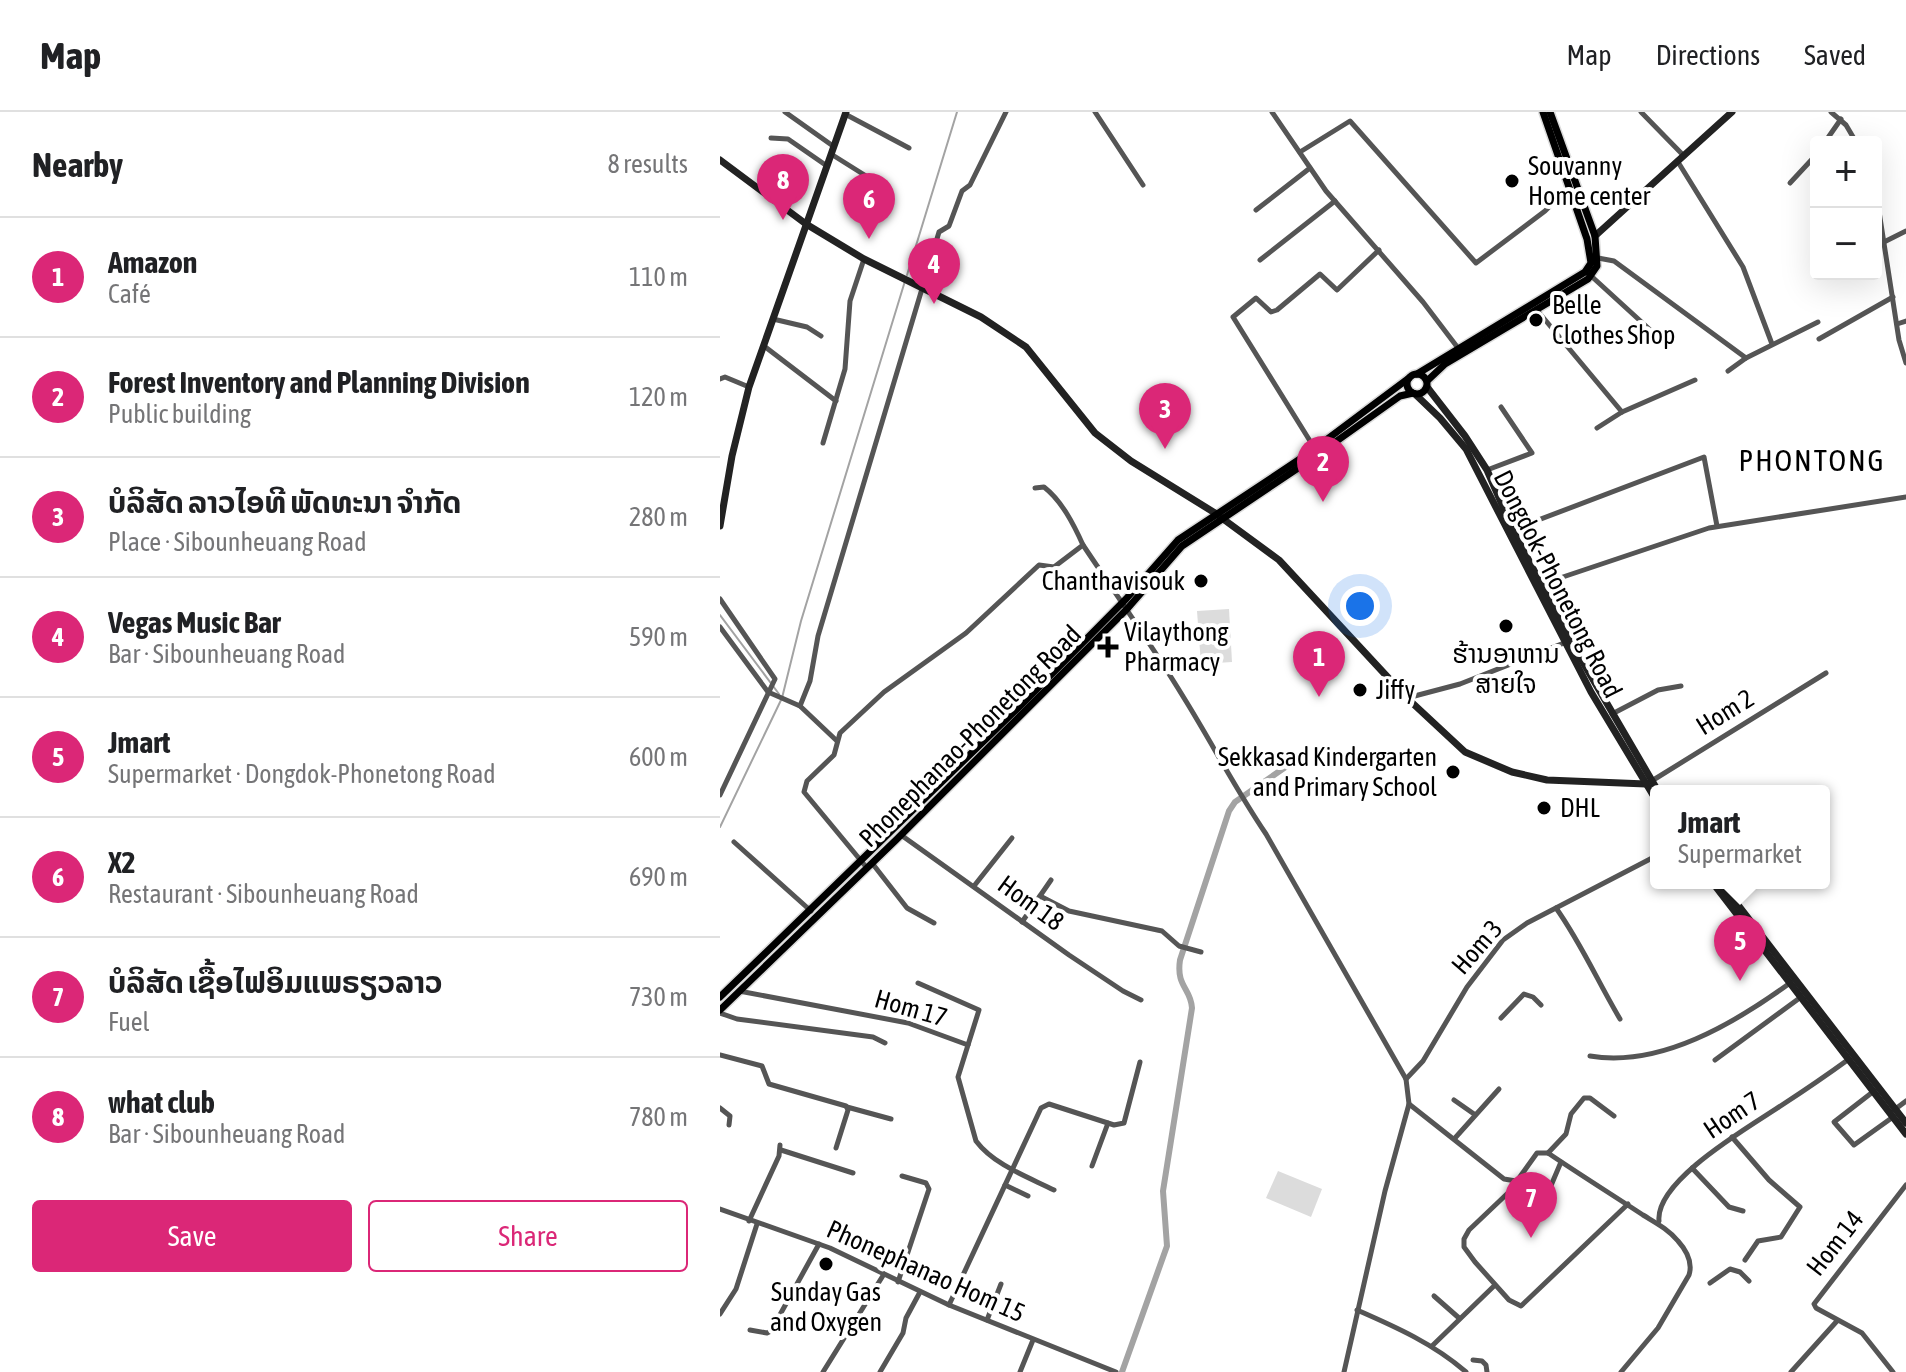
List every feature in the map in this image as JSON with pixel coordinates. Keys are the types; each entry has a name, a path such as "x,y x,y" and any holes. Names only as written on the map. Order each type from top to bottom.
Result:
{"main road":[{"path":"1427,384 1422,375 1413,376 1408,387 1414,393 1422,393 1445,364 1589,274 1598,258 1543,112"},
{"path":"1550,112 1591,239 1589,274"},
{"name":"Phonephanao-Phonetong Road","path":"1308,457 1413,376 1589,274"},
{"name":"Phonephanao-Phonetong Road","path":"720,1012 809,909 901,835 1124,606 1178,540 1400,396 1414,393"},
{"name":"Phonephanao-Phonetong Road","path":"722,992 757,968 816,917 1124,606"}],"street":[{"path":"785,112 882,186"},
{"path":"798,706 810,681 818,636 939,232 951,223 962,191 970,185 1006,112"},
{"path":"1095,112 1143,185"},
{"path":"1272,112 1335,201 1423,302 1458,348"},
{"path":"1641,112 1681,159 1743,267 1772,344"},
{"path":"1591,239 1732,112"},
{"path":"1831,112 1841,119 1852,136"},
{"path":"720,526 749,387 846,113 909,148"},
{"path":"1829,136 1841,119"},
{"path":"1300,152 1350,121 1476,263 1545,211 1569,186"},
{"path":"771,138 788,139 827,166"},
{"path":"720,160 806,224 864,259 981,317 1026,347 1095,433 1131,461 1219,516 1279,560 1407,698 1465,752 1512,772 1547,780 1649,783"},
{"path":"1790,183 1810,161"},
{"path":"1256,210 1310,168"},
{"path":"1260,260 1335,201"},
{"path":"1884,242 1906,231"},
{"path":"1882,235 1906,363"},
{"path":"1315,449 1233,317 1256,298 1271,312 1277,310 1320,274 1337,290 1379,250"},
{"path":"1598,258 1614,261 1746,358"},
{"path":"823,443 848,352 850,301 864,259"},
{"path":"1589,274 1659,338"},
{"path":"1819,339 1893,297"},
{"path":"1536,309 1622,412"},
{"path":"773,319 807,327 821,336"},
{"path":"1897,324 1906,321"},
{"path":"1728,371 1746,358 1818,322"},
{"path":"763,345 836,401"},
{"path":"720,379 725,377 749,387"},
{"path":"1597,428 1622,412 1695,380"},
{"path":"1427,384 1444,417"},
{"name":"Dongdok-Phonetong Road","path":"1414,393 1465,436 1487,470 1510,531"},
{"path":"1487,470 1532,453 1501,407"},
{"name":"Dongdok-Phonetong Road","path":"1444,417 1466,449 1649,783"},
{"path":"1510,531 1704,457 1717,526"},
{"path":"1035,488 1044,487 1051,492 1186,700 1406,1079 1409,1104 1344,1372"},
{"path":"1539,586 1717,526 1906,497"},
{"path":"934,923 907,908 867,864 804,790 807,781 834,755 840,733 884,692 966,633 1039,565 1054,567 1083,545"},
{"name":"Dongdok-Phonetong Road","path":"1539,586 1564,643 1605,718 1651,785"},
{"path":"720,599 774,676 770,692 720,795"},
{"path":"720,627 770,692 798,706 838,742"},
{"path":"1407,698 1460,684 1564,643"},
{"name":"Hom 2","path":"1649,783 1826,673"},
{"path":"1612,714 1658,690 1681,686"},
{"name":"Hom 18","path":"901,835 1022,922 1141,1000"},
{"path":"974,886 1012,838"},
{"path":"734,842 816,917"},
{"name":"Hom 3","path":"1406,1079 1431,1050 1467,987 1503,940 1556,908 1650,859"},
{"path":"1022,922 1051,880"},
{"path":"1718,889 1849,1059 1906,1123"},
{"path":"1726,889 1895,1112 1906,1134"},
{"path":"1040,896 1069,911 1162,931 1179,946 1201,952"},
{"path":"1556,908 1578,939 1583,954 1620,1019"},
{"name":"Hom 17","path":"739,991 908,1023 968,1045 979,1010 918,983"},
{"path":"1590,1056 1614,1060 1674,1048 1712,1032 1743,1012 1757,1007 1790,983"},
{"path":"1501,1018 1524,994 1530,995 1541,1005"},
{"path":"1715,1060 1801,997"},
{"path":"720,1012 737,1019 873,1037 885,1043"},
{"path":"968,1045 958,1077 970,1126 981,1148 1013,1170 1054,1190"},
{"path":"720,1055 762,1066 769,1084 891,1119"},
{"name":"Hom 7","path":"1659,1222 1660,1206 1692,1168 1732,1137 1849,1059"},
{"path":"949,1305 1045,1104 1114,1125 1124,1123 1140,1062"},
{"path":"1455,1138 1499,1089"},
{"path":"1875,1091 1834,1122 1854,1145 1906,1101"},
{"path":"1548,1153 1566,1134 1571,1114 1584,1098 1590,1098 1614,1116"},
{"path":"1454,1100 1474,1114"},
{"path":"1409,1104 1504,1179 1516,1181"},
{"path":"836,1148 847,1107"},
{"path":"720,1108 730,1116 729,1125"},
{"path":"1092,1166 1108,1123"},
{"path":"1732,1137 1769,1180 1800,1207 1781,1237 1758,1241 1745,1260"},
{"path":"749,1221 781,1148 853,1173"},
{"path":"1621,1372 1658,1328 1691,1268 1687,1252 1659,1222 1548,1153 1537,1153 1464,1239 1464,1247 1495,1285 1509,1300 1521,1306 1628,1204"},
{"path":"1547,1195 1561,1162"},
{"path":"1692,1168 1729,1207 1743,1211"},
{"path":"898,1282 929,1189 926,1183 902,1176"},
{"path":"1005,1185 1028,1196"},
{"name":"Hom 14","path":"1837,1321 1816,1308 1815,1302 1906,1185"},
{"name":"Phonephanao Hom 15","path":"720,1209 819,1244 949,1305 1116,1372"},
{"path":"720,1314 736,1289 757,1224"},
{"path":"750,1330 771,1331 819,1244"},
{"path":"1710,1283 1730,1269 1740,1272 1749,1281"},
{"path":"823,1372 884,1274"},
{"path":"987,1320 1001,1284"},
{"path":"1432,1346 1495,1285"},
{"path":"880,1372 903,1333 906,1318 920,1292"},
{"path":"1434,1296 1459,1318"},
{"path":"1357,1310 1432,1346 1466,1372"},
{"path":"1791,1372 1837,1321 1862,1333 1893,1372"},
{"path":"1020,1372 1033,1340"},
{"path":"1473,1360 1482,1361 1487,1372"},
{"path":"1086,1372 1090,1362"}],"shaded area":[{"path":"1229,609 1232,662 1201,664 1197,611"},
{"path":"1278,1171 1322,1189 1311,1217 1266,1198"}],"waterway":[{"path":"907,275 957,112"},
{"path":"720,827 782,698 801,621 905,281"},
{"path":"720,615 779,694"},
{"path":"1122,1372 1167,1246 1163,1191 1192,1008 1180,976 1180,960 1229,811 1235,802 1300,757"}],"place":[{"name":"Souvanny Home center","path":"1512,181"},
{"name":"what club","path":"783,220"},
{"name":"X2","path":"869,239"},
{"name":"Vegas Music Bar","path":"934,304"},
{"name":"Belle Clothes Shop","path":"1536,320"},
{"name":"ບໍລິສັດ ລາວໄອທີ ພັດທະນາ ຈຳກັດ","path":"1165,449"},
{"name":"Forest Inventory and Planning Division","path":"1323,502"},
{"name":"Chanthavisouk","path":"1201,581"},
{"name":"ຮ້ານອາຫານ ສາຍໃຈ","path":"1506,626"},
{"name":"Vilaythong Pharmacy","path":"1108,647"},
{"name":"Jiffy","path":"1360,690"},
{"name":"Amazon","path":"1319,697"},
{"name":"Sekkasad Kindergarten and Primary School","path":"1453,772"},
{"name":"DHL","path":"1544,808"},
{"name":"Jmart","path":"1740,981"},
{"name":"ບໍລິສັດ ເຊື້ອໄຟອິມແພຣຽວລາວ","path":"1531,1238"},
{"name":"Sunday Gas and Oxygen","path":"826,1264"}],"district":[{"name":"PHONTONG","path":"1812,460"}]}
